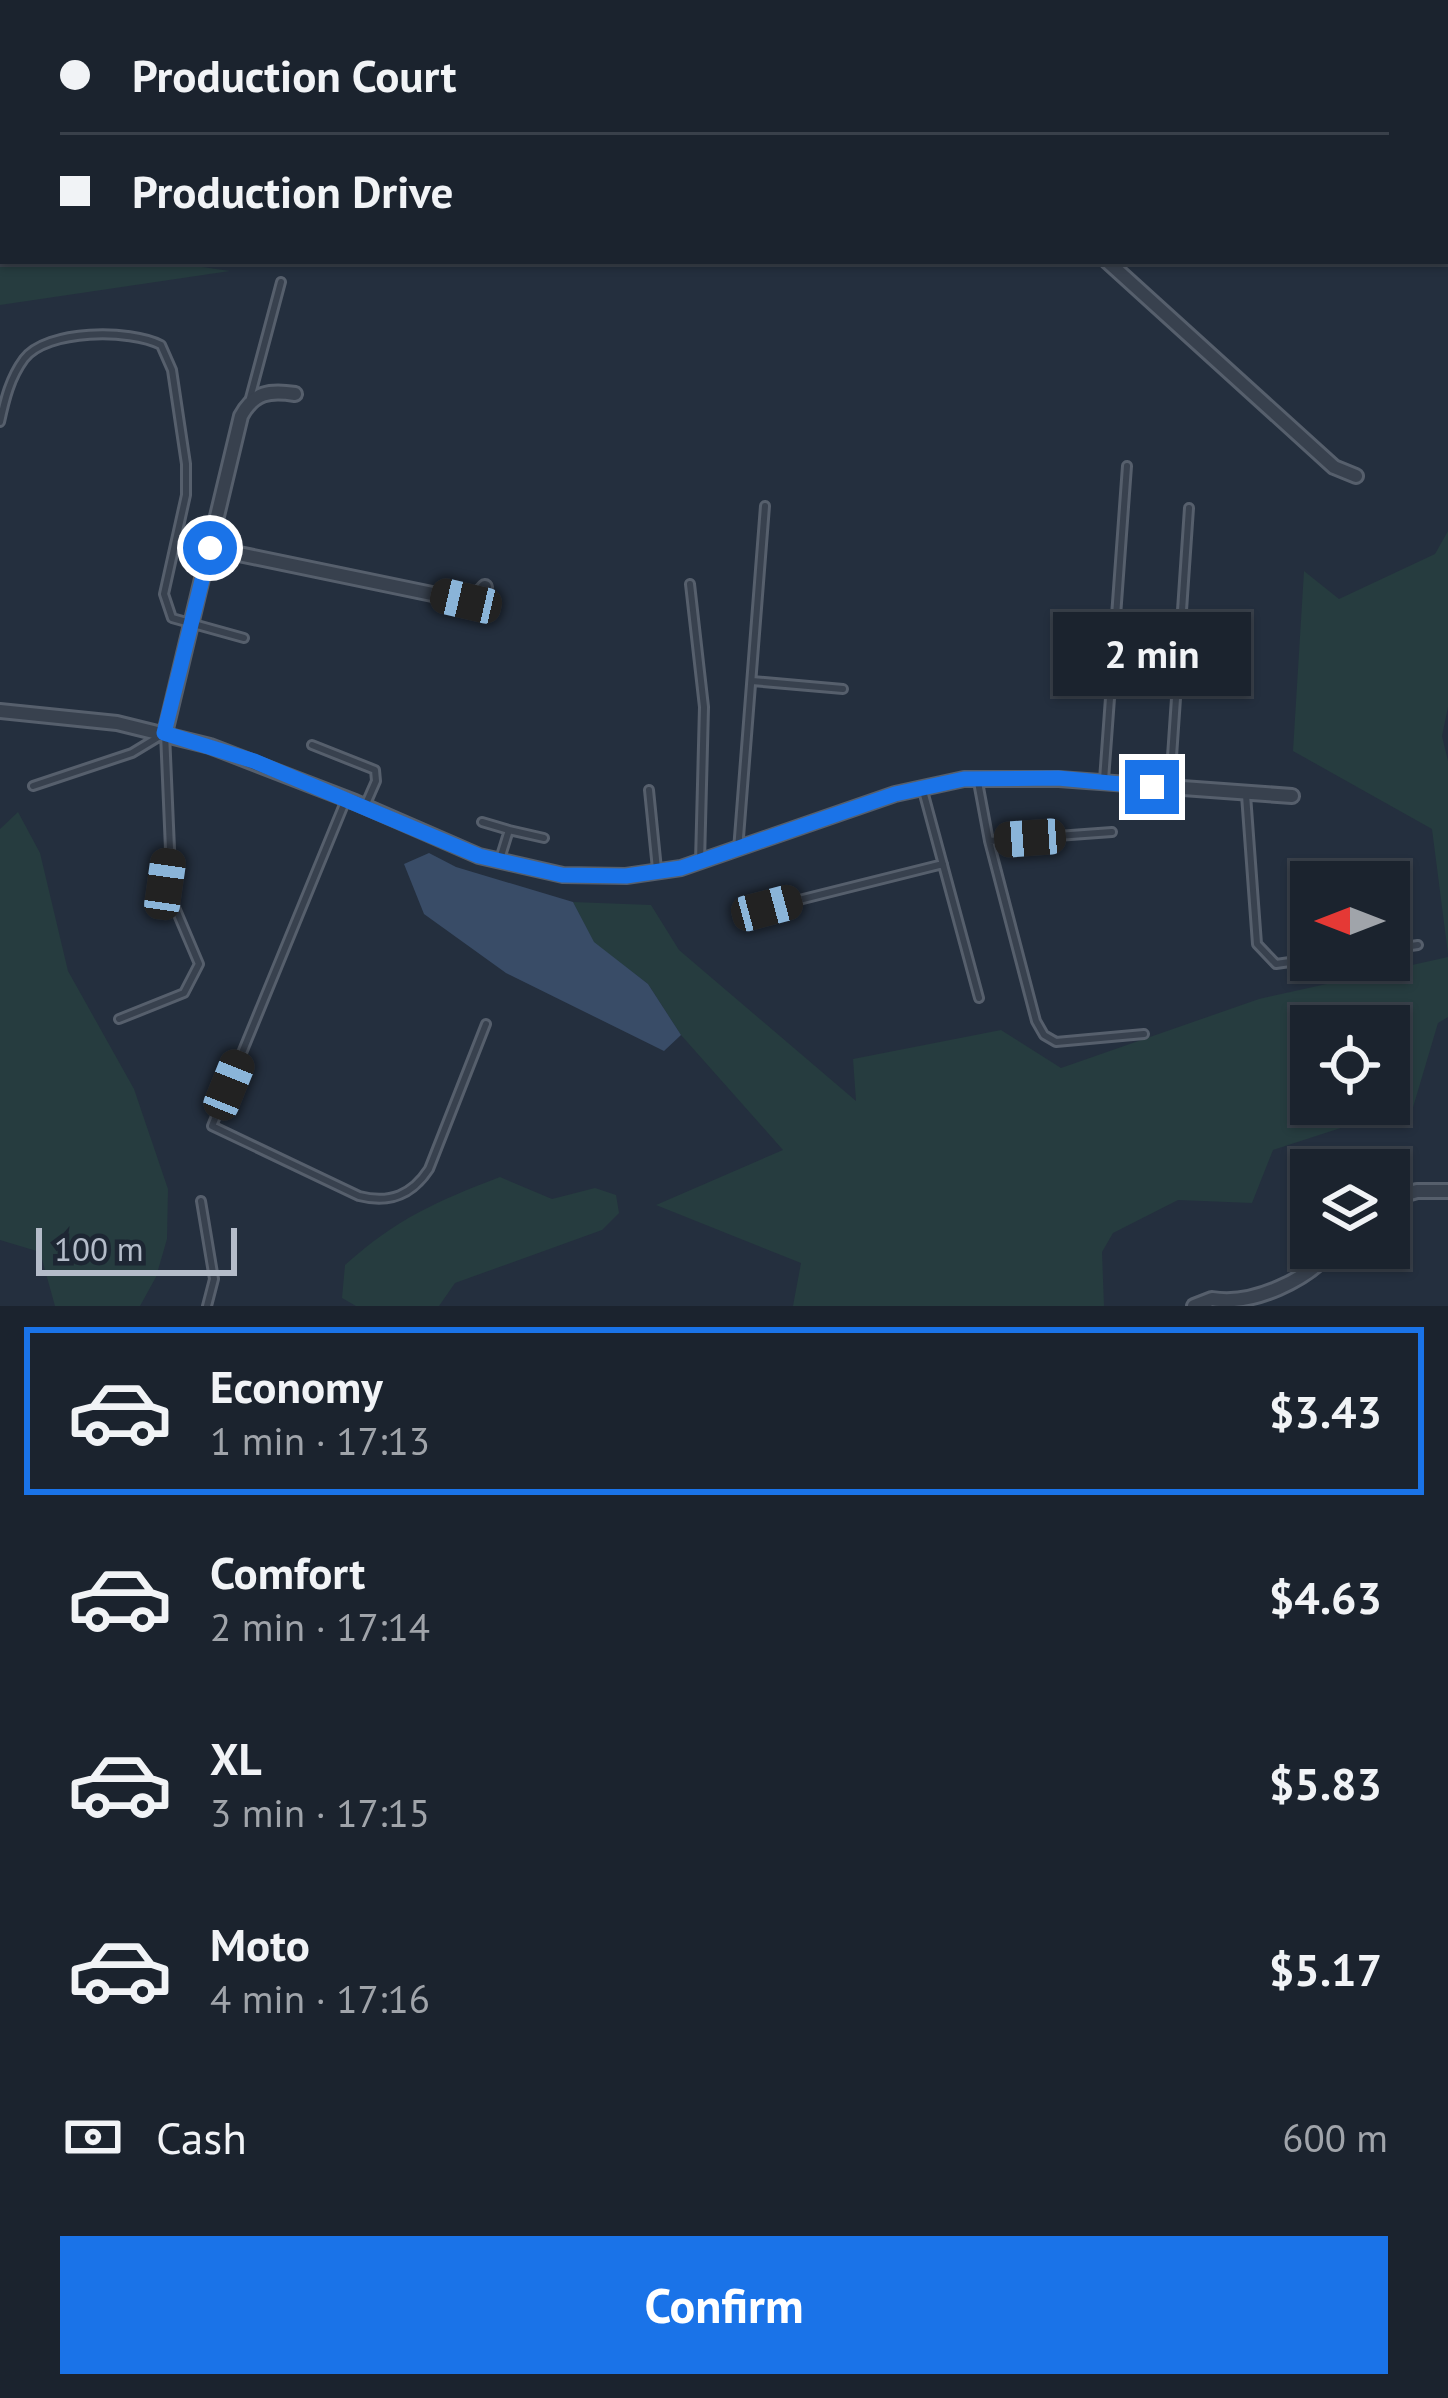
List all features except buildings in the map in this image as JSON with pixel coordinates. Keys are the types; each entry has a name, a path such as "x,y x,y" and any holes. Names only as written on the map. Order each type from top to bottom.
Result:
{"street":[{"path":"1110,264 1334,467 1356,476"},
{"path":"164,733 241,416 249,401 268,392 295,394"},
{"path":"210,548 466,601 485,587"},
{"path":"0,712 117,723 164,733 254,761 499,862 562,875 657,872 700,862 922,787 978,778 1292,796"},
{"path":"1410,1193 1448,1190"},
{"path":"1194,1306 1212,1299 1227,1305 1295,1284 1315,1269"}],"lane":[{"path":"249,401 281,282"},
{"path":"0,422 9,386 27,354 94,335 126,333 161,345 172,370 186,495 164,594 172,618 244,638"},
{"path":"1104,783 1127,466"},
{"path":"738,850 765,506"},
{"path":"1170,788 1189,508"},
{"path":"689,584 704,707 700,862"},
{"path":"752,681 843,689"},
{"path":"33,786 132,753 164,733 170,849 165,884 199,964 184,994 119,1019"},
{"path":"312,745 375,770 376,782 365,806"},
{"path":"978,778 989,841 1036,1021 1044,1035 1056,1042 1144,1034"},
{"path":"922,787 979,998"},
{"path":"649,790 657,872"},
{"path":"1245,792 1257,944 1276,964 1290,962"},
{"path":"346,799 212,1126 359,1196 380,1202 400,1196 419,1184 430,1168 487,1024"},
{"path":"482,822 544,838"},
{"path":"499,862 509,830"},
{"path":"989,841 1112,832"},
{"path":"767,908 943,863"},
{"path":"1410,946 1418,945"},
{"path":"201,1201 214,1279 208,1306"}],"green space":[{"path":"0,264 182,264 230,271 0,305"},
{"path":"1448,531 1448,707 1442,736 1448,761 1448,954 1432,829 1293,751 1304,571 1339,599 1435,554"},
{"path":"18,812 40,853 68,971 134,1089 168,1189 167,1239 156,1277 140,1306 55,1306 40,1252 0,1240 0,829"},
{"path":"573,902 651,905 679,950 856,1101 853,1059 1001,1030 1061,1068 1259,999 1340,981 1410,981 1410,965 1448,957 1448,1017 1438,1023 1410,1118 1410,1005 1290,1005 1290,1125 1350,1125 1273,1150 1252,1203 1178,1200 1113,1233 1102,1252 1104,1306 793,1306 801,1263 656,1205 783,1150 681,1035 648,984 594,943"},
{"path":"500,1177 552,1199 595,1188 616,1195 619,1213 602,1230 455,1283 439,1306 356,1306 342,1298 345,1265 382,1235 456,1194"}],"water":[{"path":"429,853 456,867 573,902 594,942 648,984 681,1035 664,1051 506,973 424,914 404,864"}],"route":[{"path":"210,548 164,733 254,761 479,856 535,872 626,876 681,868 895,794 964,779 1058,778 1152,787"}]}
